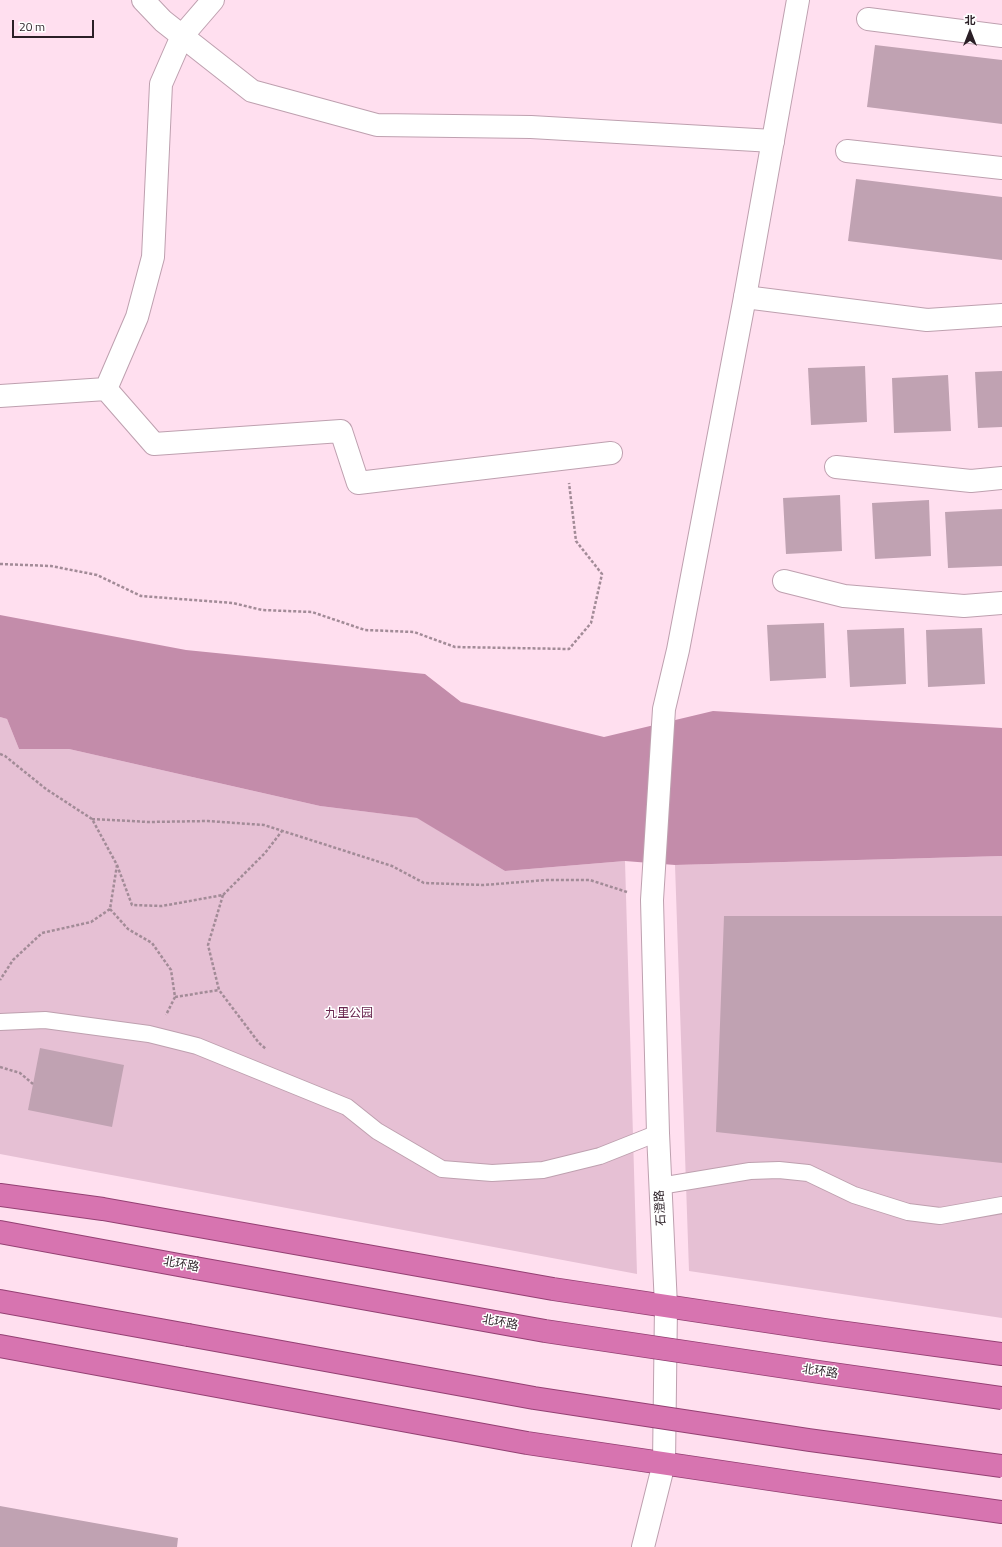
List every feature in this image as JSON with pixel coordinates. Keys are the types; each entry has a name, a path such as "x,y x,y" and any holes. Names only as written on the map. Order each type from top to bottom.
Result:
{"highway":[{"path":"0,1195 103,1209 553,1289 1002,1354"},
{"name":"北环路","path":"0,1232 545,1331 1002,1398"},
{"path":"0,1301 534,1398 810,1440 1002,1466"},
{"path":"0,1346 527,1443 1002,1512"}],"street":[{"path":"143,0 163,21 252,91 377,125 531,127 774,141"},
{"path":"106,389 137,317 153,257 161,84 182,36 213,0"},
{"name":"石澄路","path":"643,1547 664,1463 666,1306 658,1133 652,900 664,709 678,650 745,297 798,0"},
{"path":"868,19 1002,36"},
{"path":"847,151 1002,168"},
{"path":"745,297 927,320 1002,315"},
{"path":"0,396 106,389"},
{"path":"106,389 154,444 341,432 358,483 611,453"},
{"path":"836,467 971,481 1002,478"},
{"path":"784,581 844,596 964,606 1002,603"}],"lane":[{"path":"0,1022 45,1020 149,1034 197,1046 348,1107 377,1131 442,1169 492,1173 543,1170 600,1156 658,1133"},
{"path":"660,1186 750,1171 779,1170 808,1173 854,1194 908,1212 940,1216 1002,1205"},
{"path":"0,1184 103,1209"}],"path":[{"path":"0,564 51,566 97,576 141,596 233,603 262,610 312,612 365,630 414,632 455,647 569,649 591,623 602,574 576,541 566,458"},
{"path":"0,754 5,756 46,789 92,819 117,865 132,905 162,906 224,895"},
{"path":"92,819 149,822 208,820 264,825 392,866 424,883 484,886 546,880 590,880 652,900"},
{"path":"271,1053 260,1043 219,990 208,945 224,895 265,852 282,831"},
{"path":"0,980 13,960 42,934 90,922 110,909 117,865"},
{"path":"110,909 128,929 152,943 171,970 175,997 168,1014 149,1034"},
{"path":"175,997 219,990"},
{"path":"0,1067 20,1073 33,1084"}],"green space":[{"name":"九里公园","path":"0,717 7,719 19,749 69,749 320,806 418,818 505,871 625,861 637,1274 0,1154"},
{"path":"1002,856 1002,1318 689,1271 675,865"}],"shaded area":[{"path":"0,615 186,650 425,674 461,702 604,737 713,711 1002,728 1002,856 675,865 625,861 505,871 417,818 320,806 69,749 19,749 7,719 0,717"}],"building":[{"path":"875,45 1002,60 1002,124 867,107"},
{"path":"856,179 1002,197 1002,260 848,241"},
{"path":"865,366 867,422 811,425 808,368"},
{"path":"1002,371 1002,427 978,428 975,372"},
{"path":"948,375 951,431 894,433 892,378"},
{"path":"840,495 842,551 786,554 783,498"},
{"path":"929,500 931,556 875,559 872,503"},
{"path":"1002,509 1002,566 948,568 945,512"},
{"path":"824,623 826,678 770,681 767,625"},
{"path":"904,628 906,684 850,687 847,630"},
{"path":"982,628 985,684 928,687 926,630"},
{"path":"724,916 1002,916 1002,1163 716,1132"},
{"path":"40,1048 124,1065 112,1127 28,1110"},
{"path":"0,1506 178,1538 177,1547 0,1547"}]}
